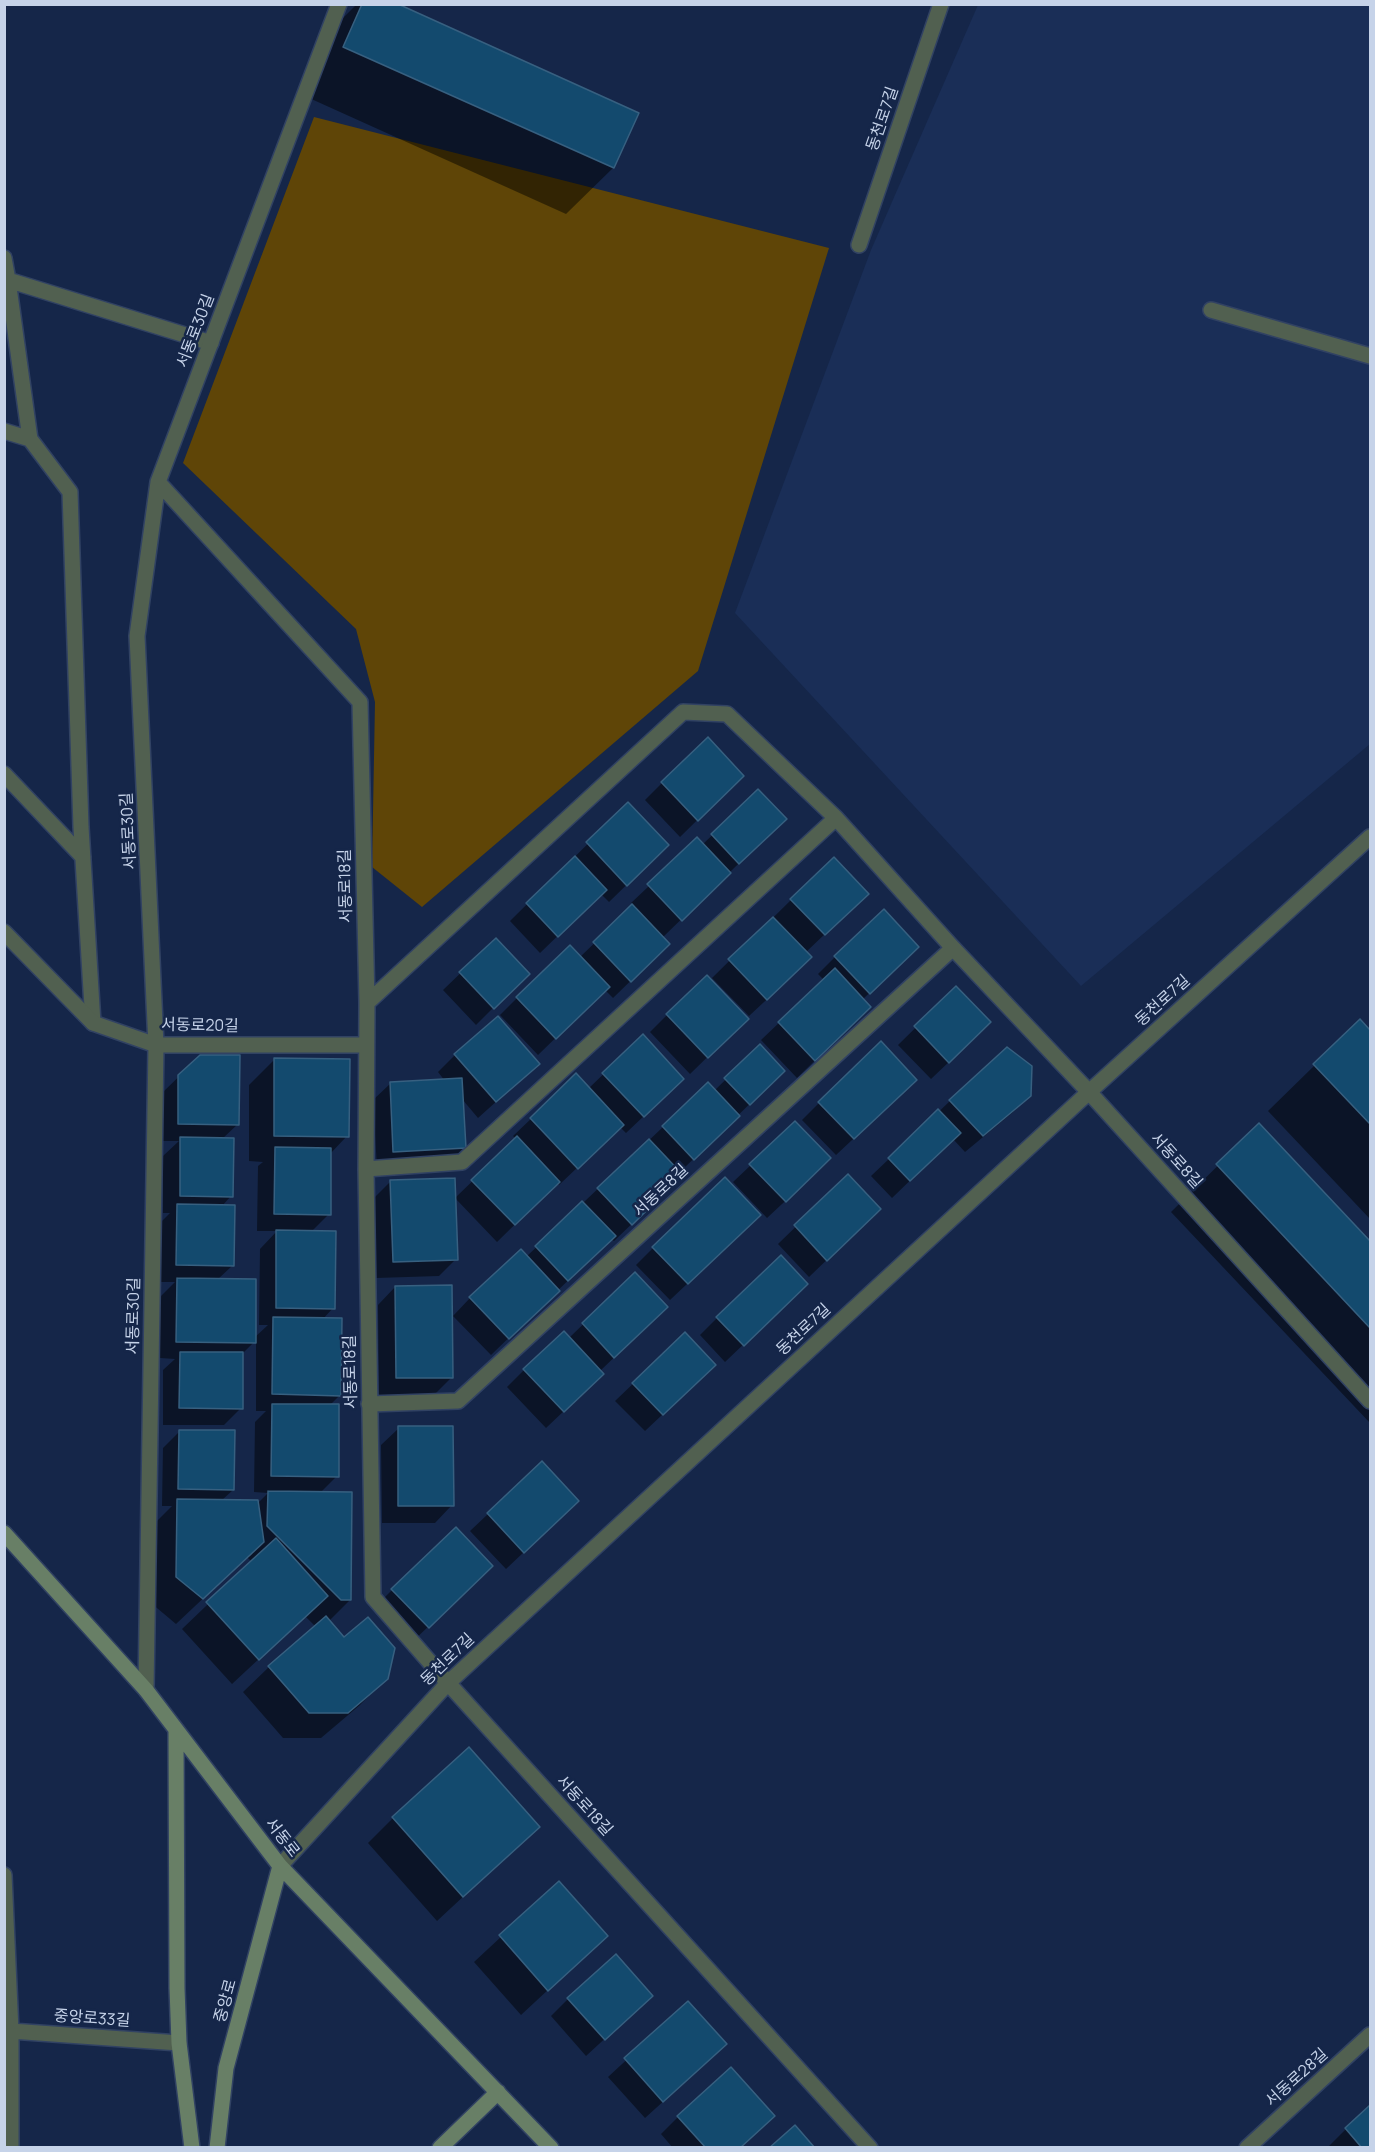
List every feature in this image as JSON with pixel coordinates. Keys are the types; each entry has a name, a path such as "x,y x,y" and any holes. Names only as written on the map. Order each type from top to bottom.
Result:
{"street":[{"name":"서동로30길","path":"146,1690 156,1045 137,636 158,482 339,4"},
{"name":"동천로7길","path":"859,245 940,4"},
{"path":"4,258 30,439 70,492 83,857 93,1023"},
{"path":"6,279 211,343"},
{"path":"1211,310 1371,356"},
{"path":"4,431 30,439"},
{"name":"서동로18길","path":"158,482 360,702 367,1003 366,1169 373,1598 870,2148"},
{"name":"서동로8길","path":"367,1003 683,711 727,714 836,818 1371,1401"},
{"path":"4,774 83,857"},
{"path":"366,1169 462,1162 836,818"},
{"name":"동천로7길","path":"280,1866 448,1683 1089,1092 1371,837"},
{"name":"서동로20길","path":"5,933 93,1023 156,1045 366,1044"},
{"name":"서동로8길","path":"369,1404 458,1401 953,948"},
{"name":"서동로","path":"4,1533 146,1690 280,1866 551,2148"},
{"path":"176,1730 179,2043 192,2148"},
{"name":"중앙로","path":"217,2148 226,2068 280,1866"},
{"path":"4,1875 11,2148"},
{"name":"중앙로33길","path":"8,2033 179,2043"},
{"name":"서동로28길","path":"1247,2148 1371,2035"},
{"path":"440,2148 498,2092"}],"shaded area":[{"path":"978,5 1370,5 1370,744 1081,986 735,613 871,250"},
{"path":"314,117 829,248 698,671 422,907 372,867 375,702 356,629 183,463"}],"building":[{"path":"362,4 398,4 639,113 614,168 343,47"},
{"path":"708,737 744,776 698,821 661,782"},
{"path":"758,789 787,819 739,864 711,834"},
{"path":"628,802 669,845 627,886 586,842"},
{"path":"697,837 731,873 682,921 647,884"},
{"path":"575,856 607,890 558,937 526,903"},
{"path":"834,857 869,894 825,935 790,899"},
{"path":"632,904 670,944 631,982 593,942"},
{"path":"884,909 919,947 870,994 834,956"},
{"path":"773,917 812,957 767,1000 728,959"},
{"path":"496,938 530,974 494,1009 459,972"},
{"path":"570,945 610,987 556,1039 516,997"},
{"path":"835,968 871,1007 815,1061 778,1022"},
{"path":"707,975 749,1019 708,1058 666,1014"},
{"path":"956,986 991,1022 949,1063 914,1026"},
{"path":"498,1016 540,1064 496,1102 454,1054"},
{"path":"1360,1019 1370,1030 1370,1124 1313,1064"},
{"path":"643,1034 684,1079 644,1117 602,1073"},
{"path":"881,1041 917,1080 854,1139 818,1102"},
{"path":"760,1044 785,1071 750,1105 724,1078"},
{"path":"1007,1047 1032,1066 1031,1096 983,1136 949,1100"},
{"path":"200,1055 240,1055 239,1125 178,1124 178,1075"},
{"path":"274,1058 350,1059 349,1137 274,1136"},
{"path":"576,1073 624,1125 578,1169 530,1118"},
{"path":"462,1078 466,1148 393,1152 390,1082"},
{"path":"708,1082 740,1116 694,1160 662,1126"},
{"path":"938,1109 961,1133 910,1181 888,1158"},
{"path":"795,1121 831,1158 786,1202 749,1164"},
{"path":"1259,1123 1370,1241 1370,1328 1216,1164"},
{"path":"517,1136 560,1182 515,1225 471,1180"},
{"path":"180,1137 234,1138 233,1197 180,1196"},
{"path":"649,1139 683,1175 632,1225 597,1188"},
{"path":"275,1147 331,1148 331,1215 274,1214"},
{"path":"848,1174 881,1209 827,1261 794,1225"},
{"path":"725,1177 761,1215 688,1284 652,1247"},
{"path":"455,1178 458,1260 393,1262 390,1180"},
{"path":"582,1201 616,1236 568,1281 535,1246"},
{"path":"177,1204 235,1205 234,1266 176,1265"},
{"path":"276,1230 336,1231 335,1309 276,1308"},
{"path":"521,1249 560,1291 509,1339 469,1297"},
{"path":"781,1255 808,1284 744,1346 716,1317"},
{"path":"635,1272 668,1307 614,1358 582,1323"},
{"path":"177,1278 256,1279 256,1343 176,1342"},
{"path":"452,1285 453,1378 396,1378 395,1286"},
{"path":"273,1317 342,1318 341,1396 272,1394"},
{"path":"564,1331 604,1374 564,1412 523,1369"},
{"path":"685,1332 716,1365 663,1415 632,1383"},
{"path":"180,1352 243,1352 243,1409 179,1408"},
{"path":"272,1404 339,1404 339,1477 271,1476"},
{"path":"398,1426 453,1426 454,1506 398,1506"},
{"path":"179,1430 235,1430 234,1490 178,1489"},
{"path":"542,1461 579,1501 524,1553 487,1513"},
{"path":"268,1491 352,1492 351,1600 341,1600 267,1526"},
{"path":"177,1499 258,1500 264,1542 203,1599 176,1577"},
{"path":"456,1527 493,1566 429,1628 391,1589"},
{"path":"276,1538 328,1596 259,1660 206,1602"},
{"path":"326,1616 344,1637 368,1617 395,1648 388,1679 348,1713 309,1713 268,1666"},
{"path":"469,1747 540,1827 463,1897 392,1817"},
{"path":"559,1881 608,1936 548,1991 499,1935"},
{"path":"616,1954 653,1996 605,2040 567,1998"},
{"path":"688,2001 727,2044 663,2102 624,2058"},
{"path":"731,2067 775,2116 740,2148 706,2148 677,2116"},
{"path":"1370,2105 1370,2148 1362,2148 1345,2128"},
{"path":"795,2125 815,2148 769,2148"}]}
